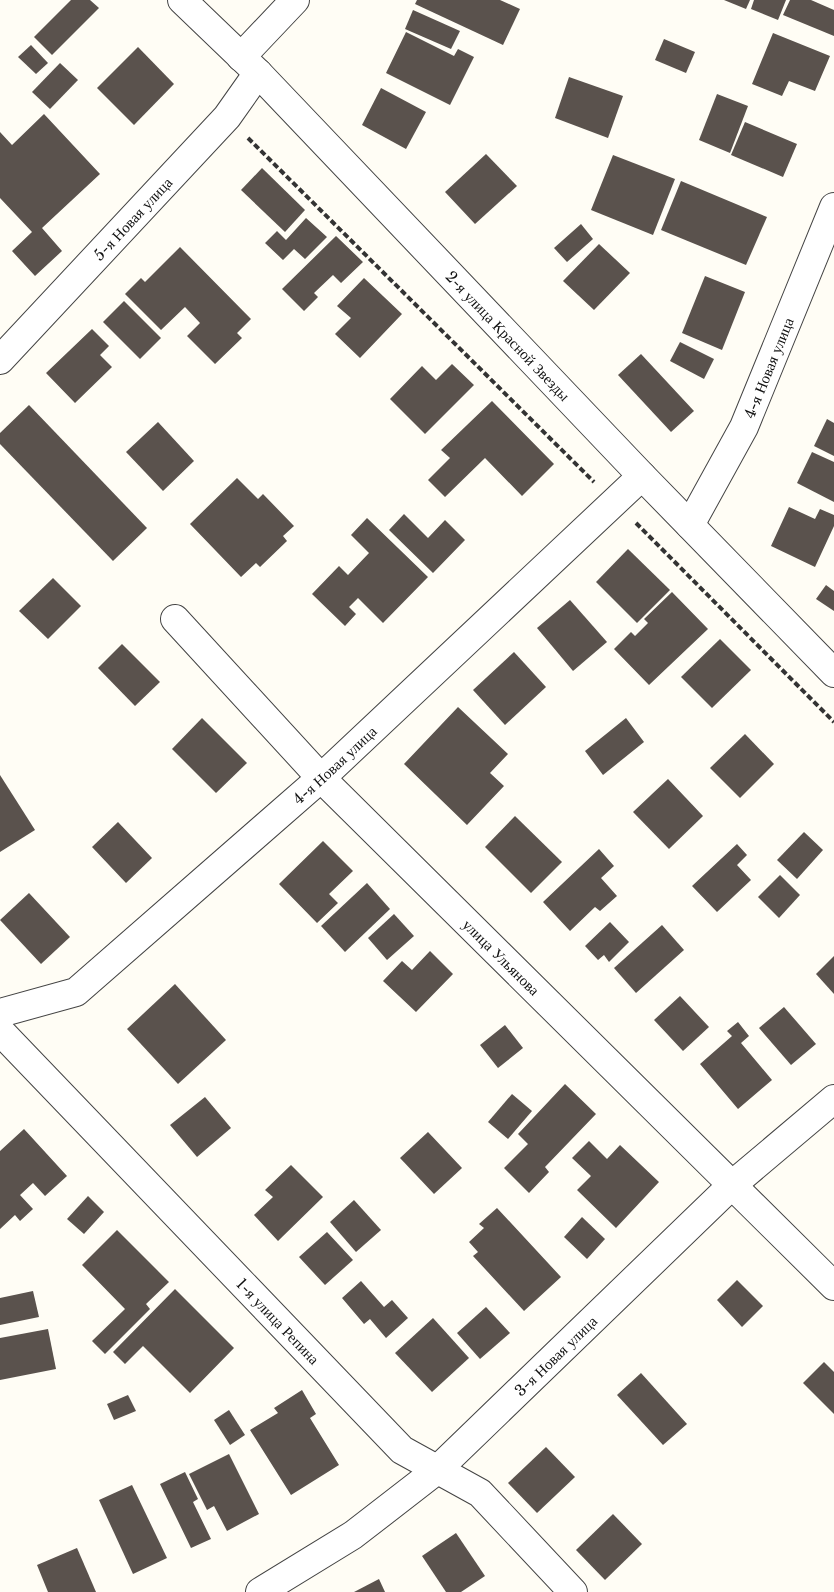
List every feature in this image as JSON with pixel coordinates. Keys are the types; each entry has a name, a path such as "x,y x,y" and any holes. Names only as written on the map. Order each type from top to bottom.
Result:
{"street":[{"name":"2-я улица Красной Звезды","path":"182,0 249,65 834,673"},
{"name":"5-я Новая улица","path":"0,360 227,117 249,65 295,0"},
{"name":"4-я Новая улица","path":"690,525 744,428 834,207"},
{"name":"4-я Новая улица","path":"0,1013 76,992 321,778 642,476"},
{"name":"улица Ульянова","path":"175,619 321,778 834,1286"},
{"name":"1-я улица Репина","path":"0,1031 402,1450 480,1493 573,1592"},
{"name":"3-я Новая улица","path":"260,1592 353,1535 437,1470 732,1185 834,1099"}],"path":[{"path":"227,117 834,722"}],"building":[{"path":"71,0 90,0 99,8 52,55 34,37"},
{"path":"417,0 500,0 520,9 503,45 415,4"},
{"path":"724,0 750,0 746,9"},
{"path":"754,0 786,0 778,20 751,9"},
{"path":"790,0 811,0 834,10 834,36 783,15"},
{"path":"413,10 460,31 451,49 405,29"},
{"path":"406,32 454,56 458,49 474,57 450,105 386,73"},
{"path":"773,33 830,56 815,91 789,81 782,96 752,84"},
{"path":"664,39 695,52 686,73 655,60"},
{"path":"31,45 48,63 36,74 18,57"},
{"path":"138,47 174,84 134,125 97,88"},
{"path":"60,63 78,80 50,109 32,92"},
{"path":"569,77 623,96 608,138 555,118"},
{"path":"381,88 426,112 406,149 362,125"},
{"path":"717,94 748,106 730,153 699,140"},
{"path":"44,114 100,174 42,228 62,251 35,276 12,251 32,232 0,198 0,132 12,145"},
{"path":"745,122 797,144 783,177 731,155"},
{"path":"486,154 517,186 475,224 445,192"},
{"path":"613,155 675,179 653,235 591,210"},
{"path":"262,168 305,210 285,232 241,190"},
{"path":"681,181 767,217 746,265 661,230"},
{"path":"306,218 327,237 305,259 294,249 283,260 265,243 277,231 286,240"},
{"path":"581,224 593,239 567,262 554,248"},
{"path":"336,236 363,262 341,283 333,275 314,293 318,297 304,311 282,289"},
{"path":"599,244 630,273 594,310 563,281"},
{"path":"180,247 251,319 237,333 242,338 215,364 187,336 200,323 185,307 161,330 125,294 141,278 145,282"},
{"path":"705,276 745,292 722,350 682,333"},
{"path":"364,278 402,314 360,358 335,334 351,318 337,306"},
{"path":"124,301 161,338 140,359 103,322"},
{"path":"92,329 109,346 100,355 112,367 75,403 46,373"},
{"path":"680,342 714,359 704,379 670,361"},
{"path":"641,354 694,411 671,432 618,375"},
{"path":"452,364 474,385 425,434 390,399 422,366 436,380"},
{"path":"492,401 554,464 522,496 485,458 445,497 428,480 450,458 441,450"},
{"path":"29,405 147,528 113,561 0,444 0,433"},
{"path":"827,419 834,423 834,456 814,446"},
{"path":"158,422 194,461 163,491 126,452"},
{"path":"812,452 834,462 834,502 797,483"},
{"path":"237,478 258,499 263,494 294,526 283,536 287,541 260,567 256,563 241,577 190,524"},
{"path":"789,507 815,519 820,509 834,515 834,526 815,567 771,546"},
{"path":"404,514 428,538 445,520 465,540 433,573 389,530"},
{"path":"367,518 428,577 383,623 358,598 349,607 356,614 345,626 312,594 339,566 348,575 369,553 351,535"},
{"path":"628,549 670,590 637,623 596,582"},
{"path":"53,578 81,606 48,639 19,611"},
{"path":"826,585 834,591 834,611 816,599"},
{"path":"672,592 708,629 649,685 614,649 631,632 635,636 648,623 644,619"},
{"path":"570,600 607,642 573,671 537,628"},
{"path":"720,639 751,670 712,708 681,677"},
{"path":"122,644 160,682 135,706 98,668"},
{"path":"514,652 546,687 505,725 473,690"},
{"path":"458,707 508,754 490,773 504,786 467,825 404,764"},
{"path":"202,718 247,763 216,793 172,749"},
{"path":"626,718 644,742 603,775 585,751"},
{"path":"745,734 774,764 740,798 710,768"},
{"path":"0,775 35,830 0,852"},
{"path":"668,779 703,816 669,849 633,812"},
{"path":"515,816 562,862 531,893 485,847"},
{"path":"118,822 152,858 126,883 92,847"},
{"path":"804,832 823,850 797,879 777,860"},
{"path":"323,841 353,871 329,894 338,903 317,923 279,884"},
{"path":"737,844 747,855 737,865 751,880 717,912 692,886"},
{"path":"599,849 614,866 601,878 617,896 600,911 595,907 570,931 543,902"},
{"path":"780,875 800,895 779,918 758,897"},
{"path":"367,883 390,909 345,952 321,926"},
{"path":"29,893 70,937 41,964 0,920"},
{"path":"394,914 414,936 387,960 368,938"},
{"path":"610,922 629,942 609,962 604,955 598,960 585,946"},
{"path":"662,925 684,950 636,993 614,968"},
{"path":"430,951 453,974 416,1012 383,981 402,961 412,970"},
{"path":"834,956 834,994 816,974"},
{"path":"175,984 226,1040 178,1084 127,1029"},
{"path":"680,996 709,1027 683,1051 654,1020"},
{"path":"784,1007 816,1044 791,1065 759,1028"},
{"path":"738,1022 749,1036 741,1043 772,1080 738,1109 700,1064 732,1036 727,1031"},
{"path":"505,1025 523,1048 498,1068 480,1045"},
{"path":"565,1084 596,1114 545,1167 549,1172 529,1193 504,1168 528,1144 518,1134"},
{"path":"512,1094 532,1111 508,1139 488,1122"},
{"path":"205,1097 231,1128 197,1157 170,1125"},
{"path":"24,1129 67,1176 45,1196 33,1183 20,1195 33,1209 20,1221 15,1215 0,1229 0,1151"},
{"path":"428,1132 462,1168 434,1194 400,1158"},
{"path":"589,1141 607,1159 620,1145 659,1182 616,1228 577,1190 591,1176 572,1158"},
{"path":"291,1165 323,1197 278,1241 254,1215 273,1197 265,1190"},
{"path":"88,1196 104,1212 84,1234 67,1219"},
{"path":"354,1200 381,1230 356,1252 330,1222"},
{"path":"497,1208 561,1277 524,1311 473,1256 478,1252 469,1242 484,1228 479,1224"},
{"path":"582,1217 605,1239 587,1259 564,1237"},
{"path":"117,1230 169,1282 146,1304 150,1309 105,1354 92,1341 125,1309 82,1265"},
{"path":"327,1232 353,1260 325,1285 299,1257"},
{"path":"737,1280 763,1306 742,1327 717,1300"},
{"path":"361,1281 384,1307 392,1300 408,1318 386,1338 370,1319 364,1324 342,1298"},
{"path":"175,1289 234,1348 190,1393 143,1346 125,1364 113,1352"},
{"path":"33,1291 39,1317 0,1325 0,1298"},
{"path":"486,1307 510,1333 480,1359 457,1333"},
{"path":"433,1318 469,1358 432,1392 395,1353"},
{"path":"48,1329 56,1369 0,1380 0,1338"},
{"path":"824,1362 834,1372 834,1414 803,1383"},
{"path":"641,1373 687,1424 663,1445 617,1395"},
{"path":"302,1390 316,1414 310,1418 339,1465 291,1495 250,1430 278,1413 274,1408"},
{"path":"128,1395 136,1411 114,1420 107,1404"},
{"path":"229,1410 245,1435 230,1445 214,1420"},
{"path":"546,1447 575,1477 537,1513 508,1483"},
{"path":"229,1454 259,1514 227,1531 214,1506 207,1510 189,1474"},
{"path":"185,1472 198,1499 193,1502 211,1539 191,1548 160,1484"},
{"path":"132,1485 167,1558 133,1574 99,1500"},
{"path":"613,1514 642,1544 605,1580 576,1550"},
{"path":"456,1533 485,1576 461,1592 446,1592 422,1556"},
{"path":"77,1548 96,1592 48,1592 37,1565"},
{"path":"379,1579 385,1592 354,1592"}]}
